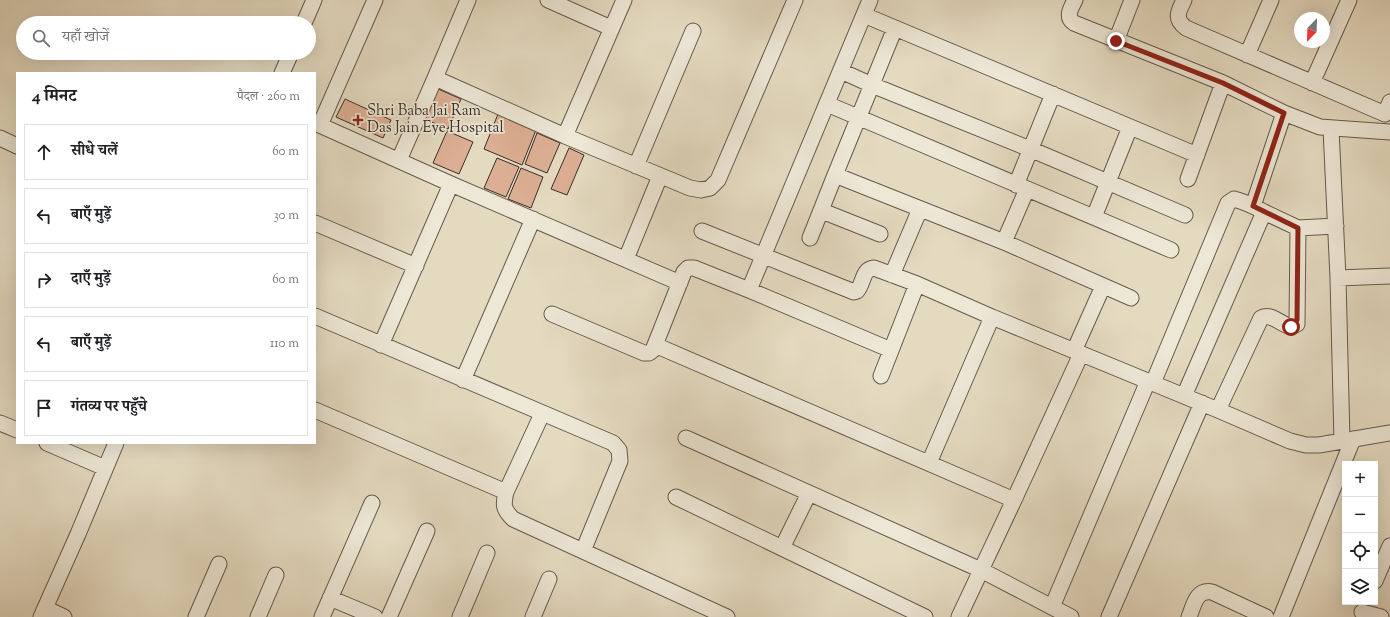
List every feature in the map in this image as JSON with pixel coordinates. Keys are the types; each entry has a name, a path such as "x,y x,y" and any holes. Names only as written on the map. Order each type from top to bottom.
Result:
{"street":[{"path":"307,16 314,0"},
{"path":"375,0 318,124 451,184 680,283"},
{"path":"399,160 436,78 468,0"},
{"path":"548,0 611,28"},
{"path":"565,136 624,0"},
{"path":"436,78 565,136 690,188 701,190 710,188 718,180 795,0"},
{"path":"749,290 870,0"},
{"path":"1075,0 1070,12 1070,20 1074,23 1223,83 1284,113 1320,127 1390,132"},
{"path":"1116,41 1132,0"},
{"path":"1184,0 1178,17 1180,23 1186,28 1385,114 1390,102"},
{"path":"1247,54 1271,0"},
{"path":"1312,83 1349,0"},
{"path":"864,15 1197,155"},
{"path":"810,238 895,28"},
{"path":"636,166 693,31"},
{"path":"282,72 288,60"},
{"path":"841,70 1030,148 1185,215"},
{"path":"1188,178 1223,83"},
{"path":"1004,242 1021,187 1030,148 1053,94"},
{"path":"827,104 1171,250"},
{"path":"1184,396 1259,209 1284,113"},
{"path":"1094,217 1130,126"},
{"path":"1280,617 1348,440 1331,128"},
{"path":"0,138 16,146"},
{"path":"835,175 1004,242 1131,298"},
{"path":"626,259 660,176"},
{"path":"381,345 451,184"},
{"path":"1052,607 1228,203 1234,199 1259,209 1298,228 1336,226"},
{"path":"892,275 920,209"},
{"path":"822,211 880,234"},
{"path":"463,380 533,219"},
{"path":"316,223 416,266"},
{"path":"1218,410 1261,318 1264,316 1269,317 1291,327 1296,324 1298,228"},
{"path":"702,231 854,292 859,289 866,271 870,268 874,268 917,284 992,317 1202,403 1290,441 1306,445 1319,445 1390,432"},
{"path":"552,314 649,353 653,350 684,272 688,268 694,268 892,350"},
{"path":"1338,278 1390,276"},
{"path":"881,376 917,284"},
{"path":"959,617 1014,500 1077,352 1103,286"},
{"path":"316,316 613,443 620,450 620,460 583,551"},
{"path":"929,463 992,317"},
{"path":"655,345 1014,500"},
{"path":"1109,617 1202,403"},
{"path":"316,410 506,492"},
{"path":"542,414 506,492 504,504 506,512 513,519 720,615"},
{"path":"0,423 16,430"},
{"path":"686,438 981,570 1071,617"},
{"path":"49,444 105,468"},
{"path":"64,617 43,613 116,444"},
{"path":"782,548 809,493"},
{"path":"676,497 925,617"},
{"path":"322,617 372,503"},
{"path":"389,617 427,531"},
{"path":"1378,574 1390,546"},
{"path":"460,617 486,552"},
{"path":"196,617 220,564"},
{"path":"258,617 276,575"},
{"path":"538,615 549,579"},
{"path":"1189,617 1197,598 1201,593 1207,591 1266,617"},
{"path":"330,598 375,617"},
{"path":"1362,610 1381,617"}],"building":[{"path":"436,88 461,99 448,129 422,118"},
{"path":"345,99 391,120 383,138 336,117"},
{"path":"498,114 536,130 522,165 484,149"},
{"path":"447,131 473,142 459,174 433,163"},
{"path":"537,133 560,143 547,173 525,164"},
{"path":"569,148 584,155 567,195 551,189"},
{"path":"497,158 519,167 506,197 484,188"},
{"path":"521,168 543,177 531,208 508,199"}],"place":[{"name":"Shri Baba Jai Ram Das Jain Eye Hospital","path":"358,120"}],"route":[{"path":"1116,41 1223,83 1284,113 1253,206 1298,228 1297,320 1296,324 1291,327"}]}
